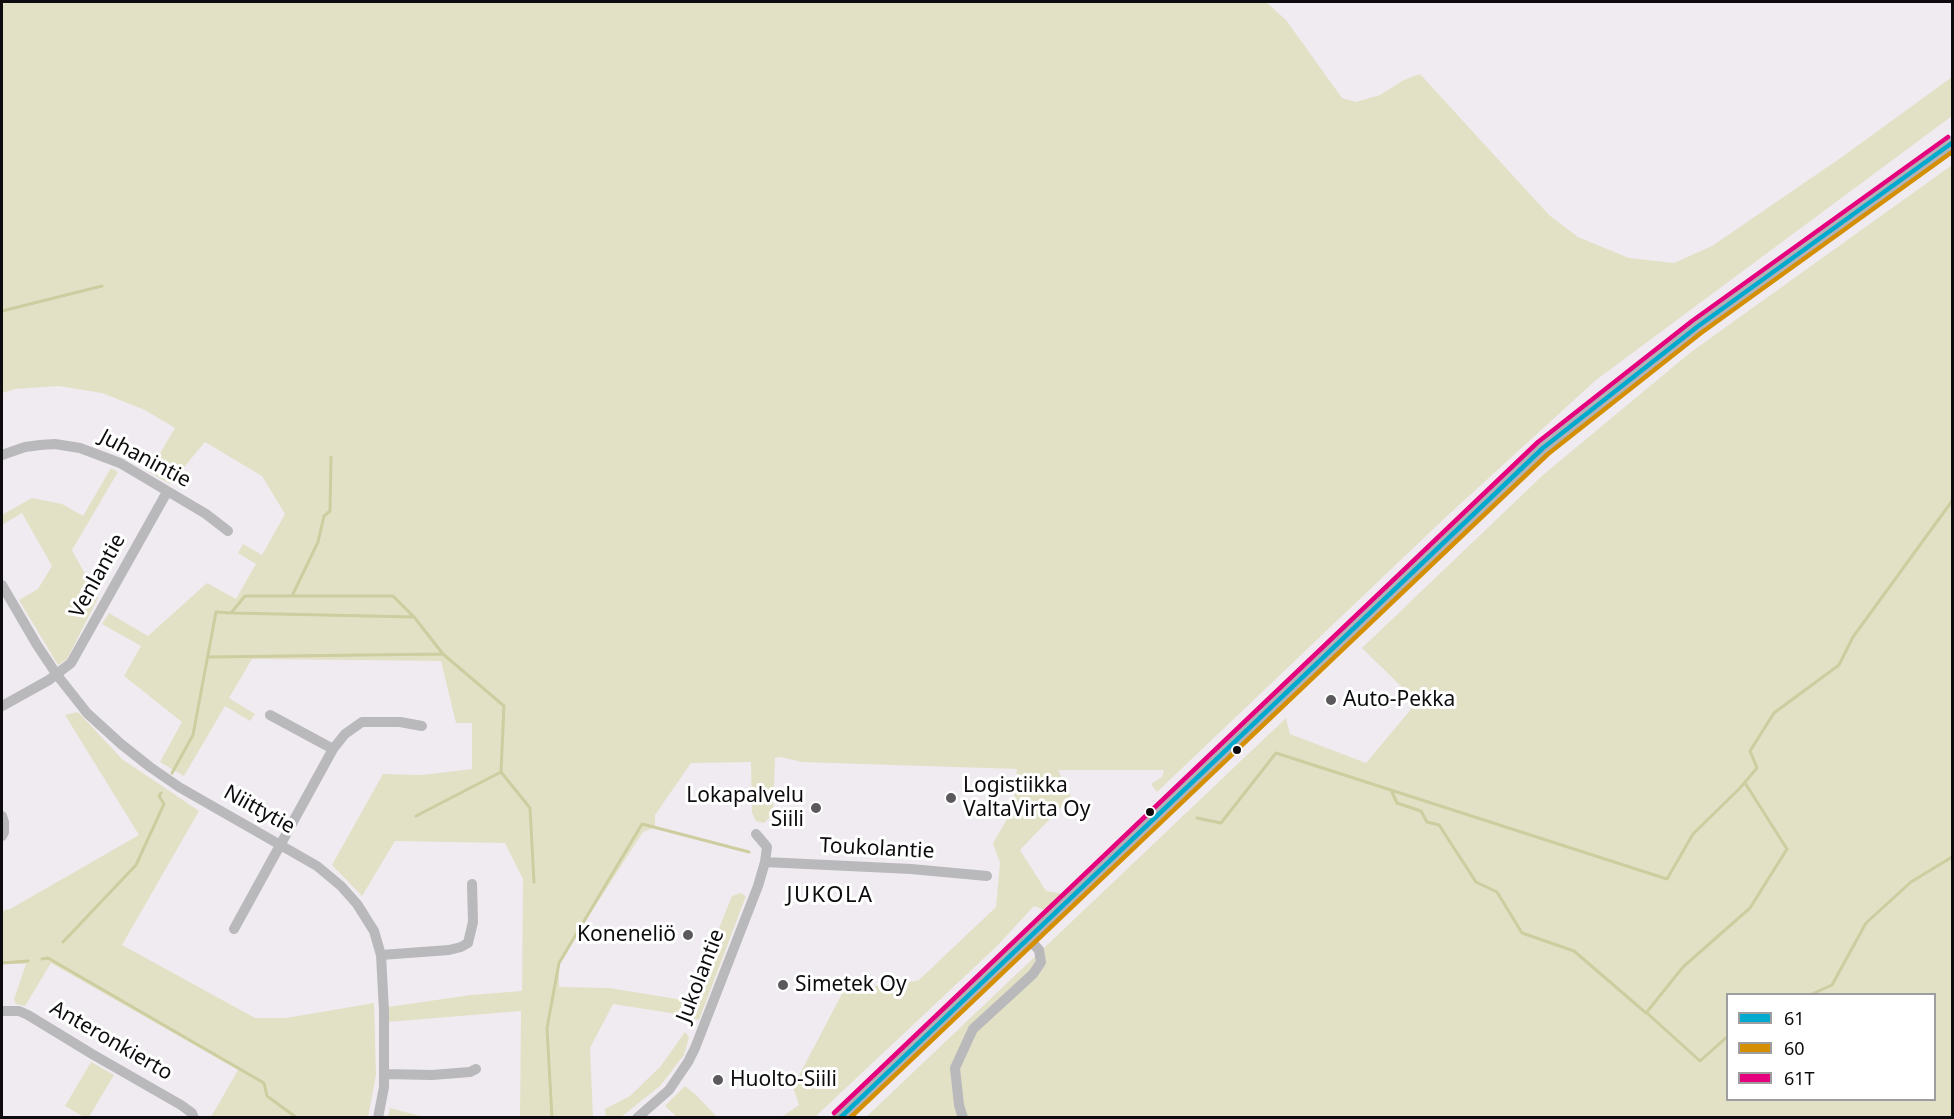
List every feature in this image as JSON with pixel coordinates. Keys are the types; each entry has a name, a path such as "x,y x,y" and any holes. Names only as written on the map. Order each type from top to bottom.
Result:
{"main road":[{"path":"839,1118 1544,448 1697,327 1953,143"}],"street":[{"name":"Juhanintie","path":"2,455 25,447 40,445 80,448 120,463 206,514 228,531"},
{"name":"Venlantie","path":"2,706 57,675 71,663 167,492"},
{"name":"Niittytie","path":"2,585 57,675 87,712 150,767 210,806 317,866 341,886 357,904 374,931 381,955 384,1074 378,1118"},
{"path":"270,715 333,749"},
{"path":"234,929 333,749 345,734 362,722 400,722 422,726"},
{"path":"2,816 4,822 2,836"},
{"path":"756,834 767,847 765,862"},
{"name":"Toukolantie","path":"765,862 911,869 987,876"},
{"name":"Jukolantie","path":"637,1118 669,1090 688,1062 758,886 765,862"},
{"path":"381,955 449,950 468,943 473,922 472,884"},
{"path":"963,1118 958,1106 955,1068 973,1029 1034,974 1041,962 1039,950 1028,937"},
{"name":"Anteronkierto","path":"2,1011 19,1011 28,1015 181,1105 192,1113 194,1118"},
{"path":"384,1074 432,1075 470,1072 476,1069"}],"green space":[{"path":"2,2 1266,2 1286,20 1342,98 1356,102 1380,95 1404,80 1420,74 1549,215 1578,237 1629,258 1674,263 1712,246 1842,157 1952,77 1952,116 1596,380 1447,516 1157,792 1151,784 1162,777 1164,770 1058,770 1071,797 1020,850 1046,891 1071,895 1053,913 1034,906 997,946 815,1117 782,1117 799,1105 793,1087 845,988 901,984 919,980 996,907 1000,863 993,843 1013,809 1017,769 802,762 781,757 775,758 773,814 764,823 756,821 752,813 751,762 691,763 655,815 655,827 643,832 559,962 559,987 609,988 683,1000 692,995 732,896 741,893 746,896 699,1020 613,1004 590,1048 593,1117 520,1117 521,1011 387,1022 388,1007 471,995 522,991 523,879 505,843 395,841 362,896 332,865 383,774 422,775 472,769 472,723 456,723 441,661 252,659 229,698 255,714 250,721 225,706 184,776 160,762 182,722 124,676 141,646 102,624 109,613 148,636 207,583 236,599 256,564 238,553 243,544 262,555 285,514 262,476 205,442 170,484 149,472 175,428 145,410 102,393 59,386 15,389 2,393"},
{"path":"1952,165 1952,1117 865,1118 1286,718 1290,734 1366,763 1417,702 1362,648 1543,475 1691,352"},
{"path":"111,468 118,472 72,550 98,598 67,659 58,665 19,600 38,589 52,566 22,513 2,525 2,515 32,498 62,504 83,516"},
{"path":"78,712 122,759 199,811 122,945 255,1018 286,1018 374,1003 376,1075 368,1117 211,1117 238,1070 51,963 25,1006 16,1004 14,999 26,964 2,964 2,911 10,909 139,835 65,715"},
{"path":"685,1032 689,1037 684,1055 660,1086 621,1117 606,1117 605,1109 630,1096 660,1067"},
{"path":"91,1062 114,1075 89,1117 84,1117 65,1106"},
{"path":"685,1086 717,1117 677,1117 665,1106"},
{"path":"390,1108 424,1117 388,1117"}],"waterway":[{"path":"2,311 102,286"},
{"path":"172,773 193,735 216,612 231,613 245,596 292,596 318,542 324,516 330,511 331,457"},
{"path":"1197,818 1221,823 1276,753 1667,879 1693,834 1757,768 1750,751 1774,713 1839,665 1853,637 1952,501"},
{"path":"292,596 393,596 414,617 443,654"},
{"path":"233,613 414,617"},
{"path":"208,657 443,654 504,706 501,772 416,816"},
{"path":"501,772 530,808 534,882"},
{"path":"1391,790 1397,803 1421,811 1427,822 1439,825 1476,882 1497,892 1522,933 1574,951 1646,1013 1683,967 1750,908 1787,849 1745,783"},
{"path":"63,942 136,865 164,804 159,796 161,793"},
{"path":"552,1118 547,1028 559,963 642,824 749,852"},
{"path":"1814,993 1832,985 1866,923 1911,882 1952,857"},
{"path":"42,959 48,958 264,1083 267,1096 297,1118"},
{"path":"2,963 28,961"},
{"path":"1647,1013 1700,1061 1726,1038"}],"transit line":[{"name":"61T","path":"834,1113 1538,442 1692,321 1948,137"},
{"name":"61","path":"840,1118 1543,448 1697,327 1952,143"},
{"name":"60","path":"850,1118 1548,454 1701,333 1952,152"}],"place":[{"name":"Auto-Pekka","path":"1331,700"},
{"name":"Logistiikka ValtaVirta Oy","path":"951,798"},
{"name":"Lokapalvelu Siili","path":"816,808"},
{"name":"Koneneliö","path":"688,935"},
{"name":"Simetek Oy","path":"783,985"},
{"name":"Huolto-Siili","path":"718,1080"}],"district":[{"name":"JUKOLA","path":"830,896"}]}
